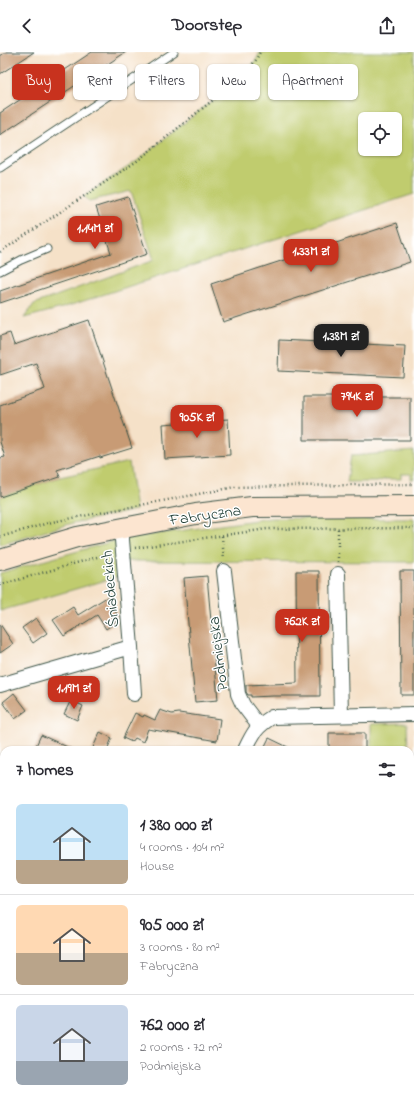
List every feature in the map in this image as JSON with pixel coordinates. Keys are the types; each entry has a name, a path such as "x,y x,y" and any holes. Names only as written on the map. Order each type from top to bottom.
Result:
{"street":[{"name":"Fabryczna","path":"0,560 77,537 196,514 252,507 414,506"},
{"name":"Śniadeckich","path":"121,528 134,694"},
{"name":"Podmiejska","path":"224,571 238,694 243,705 259,726"},
{"path":"338,574 341,715"},
{"name":"Śniadeckich","path":"0,685 131,647"},
{"path":"247,746 259,726 272,717 414,714"}],"lane":[{"path":"0,168 174,52"},
{"path":"0,271 47,249"}],"path":[{"path":"0,252 137,161 244,75 256,60 260,52"},
{"path":"0,585 122,550 267,529 414,528"},
{"path":"338,529 338,574"},
{"path":"222,536 224,571"}],"green space":[{"path":"260,52 414,52 414,194 62,308 24,318 34,304 154,260 131,191 89,201 84,196 137,161 213,100 260,100 260,64 253,64"},
{"path":"414,451 414,479 411,479 411,474 401,474 401,479 385,479 377,482 347,482 351,456"},
{"path":"129,462 136,510 73,523 0,545 0,497 60,477"},
{"path":"271,518 414,519 414,562 123,561 115,556 116,567 120,576 0,611 0,573 121,539"},
{"path":"407,723 408,746 371,746 371,724"}],"building":[{"path":"6,52 34,52 15,64 12,64 12,66 0,74 0,56"},
{"path":"92,52 126,52 108,64 74,64"},
{"path":"73,65 73,87 65,92 65,70"},
{"path":"20,100 53,100 0,135 0,113"},
{"path":"128,197 147,254 0,303 0,291 111,253 96,207"},
{"path":"397,223 410,262 223,322 211,284"},
{"path":"89,320 132,448 100,458 100,456 57,470 60,477 0,497 0,458 5,457 0,442 0,405 45,389 36,363 0,375 0,336 10,333 14,345"},
{"path":"279,340 405,346 403,377 278,371"},
{"path":"304,397 410,397 410,440 304,440"},
{"path":"228,419 230,455 165,459 163,424"},
{"path":"296,571 319,571 320,696 251,697 251,695 248,695 246,692 246,685 297,683"},
{"path":"400,571 414,571 414,695 401,695"},
{"path":"207,576 218,700 195,702 184,578"},
{"path":"107,597 117,614 112,617 116,622 106,629 97,615 64,636 53,620 73,607 78,615"},
{"path":"36,618 47,633 33,643 22,628"},
{"path":"0,624 13,644 0,653"},
{"path":"14,693 27,710 15,719 3,702"},
{"path":"71,700 83,706 77,720 64,714"},
{"path":"160,710 172,714 179,713 220,719 217,741 148,729 143,742 135,738 132,742 123,738 135,713 155,720"},
{"path":"100,732 112,738 109,746 94,746"},
{"path":"329,733 365,733 365,746 329,746"},
{"path":"41,735 65,746 36,746"},
{"path":"269,738 286,746 265,746"}]}
